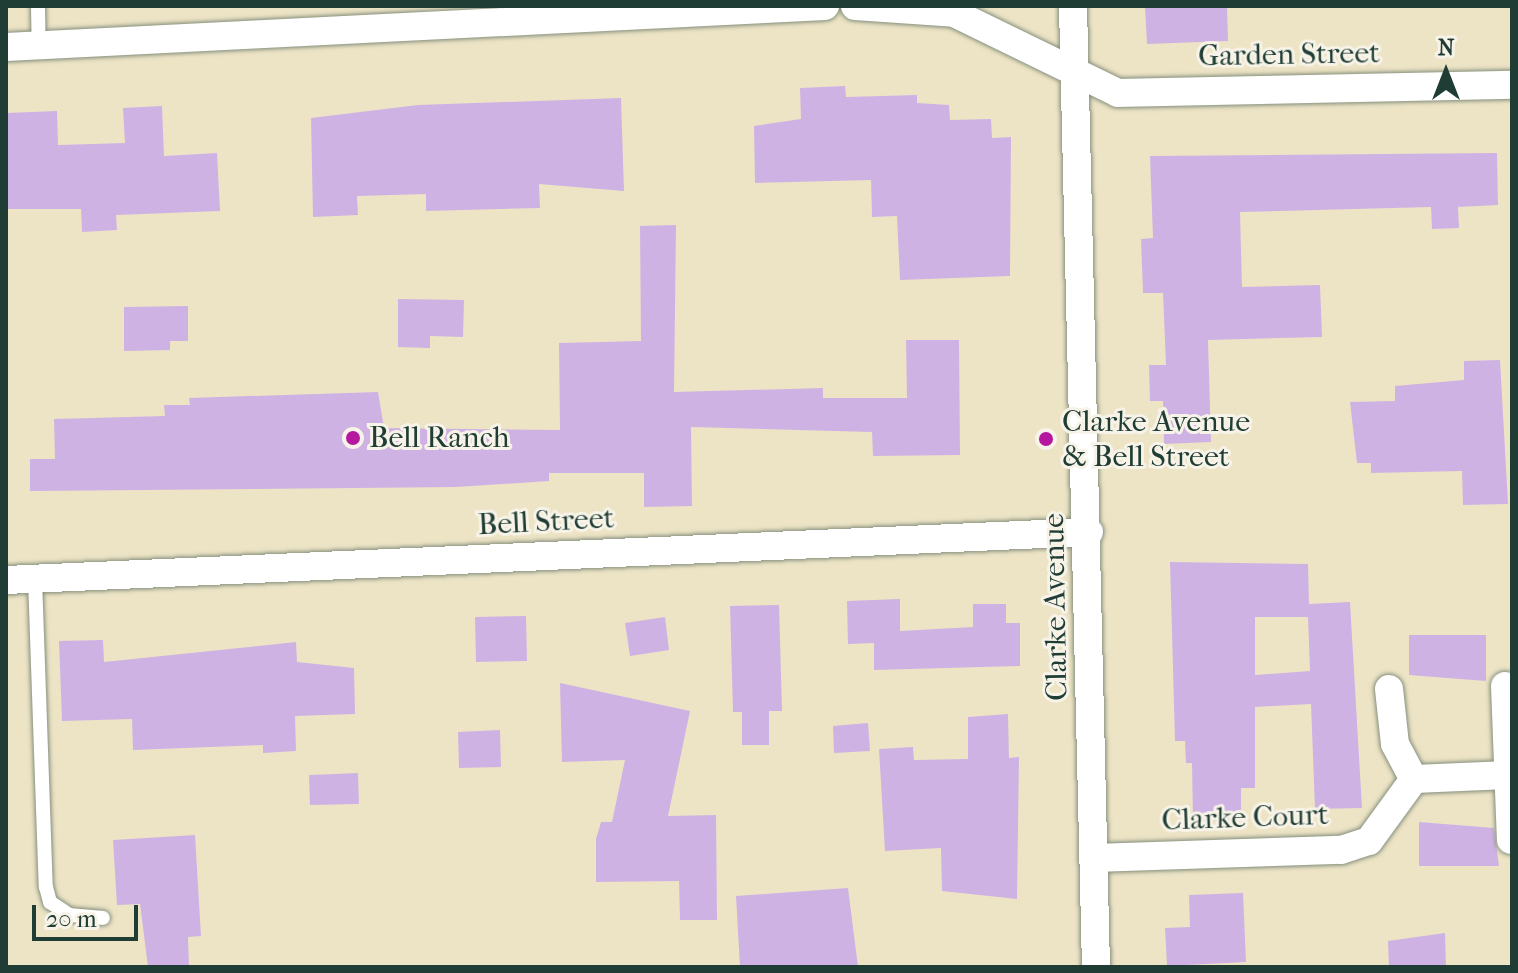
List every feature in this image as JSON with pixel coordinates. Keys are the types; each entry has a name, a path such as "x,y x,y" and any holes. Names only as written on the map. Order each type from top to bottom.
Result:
{"street":[{"path":"6,47 825,6"},
{"name":"Garden Street","path":"855,6 954,13 1118,93 1512,85"},
{"name":"Clarke Avenue","path":"1073,6 1089,532 1096,967"},
{"name":"Bell Street","path":"6,580 1089,532"},
{"path":"1505,686 1511,840"},
{"path":"1389,689 1395,744 1414,779 1508,775"},
{"name":"Clarke Court","path":"1094,858 1341,850 1369,841 1414,779"}],"lane":[{"path":"38,6 39,45"},
{"path":"35,579 46,887 50,902 69,915 103,918"}],"building":[{"path":"1145,6 1227,6 1228,41 1147,44"},
{"path":"845,86 846,97 917,95 917,103 949,105 950,120 991,119 992,138 1011,137 1010,276 900,280 897,216 872,217 871,180 755,183 754,126 801,119 800,88"},
{"path":"621,98 624,191 539,184 540,208 426,211 426,194 357,196 358,215 313,217 311,118 418,105"},
{"path":"162,106 164,156 217,153 220,211 116,215 117,230 82,232 81,209 6,209 6,113 57,111 58,145 125,143 123,108"},
{"path":"1497,153 1498,205 1458,207 1459,228 1432,229 1431,207 1240,212 1242,287 1320,285 1322,337 1208,340 1211,442 1164,444 1163,401 1150,401 1149,365 1166,365 1163,293 1143,293 1141,239 1153,238 1150,156"},
{"path":"676,225 674,392 823,388 823,398 907,398 906,340 959,340 960,455 873,456 872,432 691,427 692,506 644,507 644,473 549,473 549,481 456,487 30,491 30,459 55,459 54,419 165,416 164,405 190,405 189,398 378,392 384,428 560,430 559,343 641,341 640,226"},
{"path":"398,299 464,300 463,337 430,336 430,348 398,347"},
{"path":"188,306 188,341 170,341 170,350 124,351 124,307"},
{"path":"1500,360 1508,504 1463,505 1462,471 1371,473 1371,463 1357,463 1350,402 1395,401 1395,386 1464,380 1464,361"},
{"path":"1170,562 1308,564 1309,604 1350,602 1362,808 1315,809 1311,704 1255,707 1255,788 1241,788 1241,821 1193,821 1192,763 1186,763 1185,741 1175,741","holes":["1255,617 1308,617 1310,671 1255,675"]},
{"path":"900,599 900,631 973,627 973,604 1006,604 1006,623 1020,623 1020,666 874,670 874,643 848,644 847,601"},
{"path":"779,605 782,711 769,711 769,745 742,745 742,712 733,712 730,606"},
{"path":"526,616 527,661 476,662 475,617"},
{"path":"665,617 669,650 630,656 625,623"},
{"path":"1409,635 1486,635 1486,681 1409,675"},
{"path":"103,640 104,662 296,642 297,662 354,668 355,714 295,716 296,751 263,753 263,745 133,750 132,719 62,721 59,641"},
{"path":"560,683 690,711 668,816 716,815 717,920 680,920 679,881 596,882 596,839 601,822 612,822 625,760 562,762"},
{"path":"1008,714 1009,758 1019,757 1017,899 942,891 941,848 885,851 879,749 913,747 914,760 968,759 968,717"},
{"path":"868,723 870,751 834,753 833,726"},
{"path":"500,730 501,767 459,768 458,732"},
{"path":"358,773 359,804 310,805 309,775"},
{"path":"1419,822 1494,828 1499,866 1419,866"},
{"path":"195,835 201,936 188,937 189,967 148,967 140,904 117,905 113,840"},
{"path":"848,888 858,967 740,967 736,896"},
{"path":"1243,893 1246,962 1167,966 1165,928 1190,927 1189,895"},
{"path":"1445,933 1446,967 1389,967 1388,941"}],"place":[{"name":"Bell Ranch","path":"353,438"},
{"name":"Clarke Avenue & Bell Street","path":"1046,439"}]}
